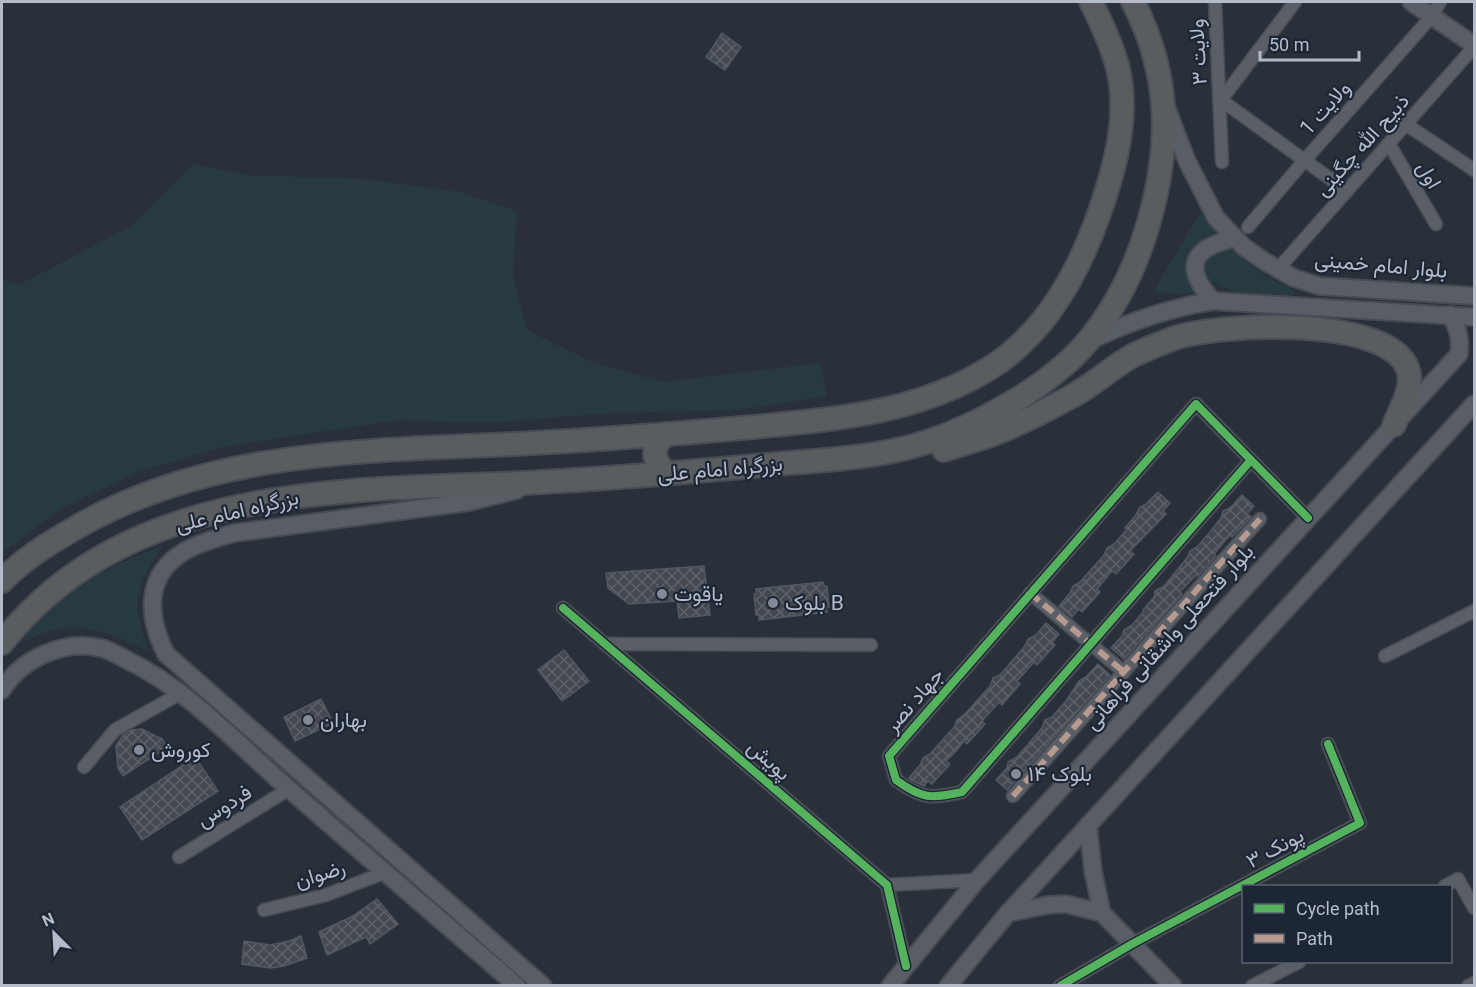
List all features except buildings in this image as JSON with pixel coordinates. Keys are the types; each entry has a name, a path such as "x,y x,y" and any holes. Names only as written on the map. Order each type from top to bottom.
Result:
{"highway":[{"name":"بزرگراه امام علی","path":"2,581 18,565 89,520 138,497 188,479 261,463 334,453 607,439 828,420 917,402 946,392 993,367 1029,336 1044,319 1061,296 1079,262 1107,191 1119,145 1122,98 1115,57 1091,2"},
{"name":"بزرگراه امام علی","path":"2,643 40,600 91,563 166,526 204,514 269,500 347,491 607,479 860,456 908,447 974,423 1006,407 1043,381 1087,342 1112,308 1140,252 1153,209 1158,180 1165,102 1155,51 1133,2"},
{"path":"860,456 922,457 996,433 1076,394 1133,355 1174,338 1211,330 1269,327 1343,332 1380,342 1396,352 1409,371 1410,382 1407,393 1394,425"},
{"path":"667,434 656,445 654,454 656,461 668,473"},
{"path":"607,439 614,448 616,459 614,470 607,479"}],"main road":[{"path":"1411,2 1436,9 1474,46"},
{"name":"بلوار امام خمینی","path":"1165,102 1198,187 1216,218 1241,233 1257,256 1294,278 1319,286 1474,296"},
{"path":"1213,301 1198,282 1195,270 1196,259 1205,248 1241,233"},
{"path":"1087,342 1147,316 1213,301 1474,317"},
{"name":"بلوار فتحعلی واشقانی فراهانی","path":"890,986 977,880 1394,425 1467,351 1461,343 1450,315"},
{"path":"948,986 1008,913 1474,404"},
{"path":"166,654 153,619 152,598 157,579 169,563 185,551 207,541 234,533 469,502 552,482"},
{"path":"2,690 26,664 45,653 63,648 82,646 101,648 151,671 180,693 517,986"},
{"path":"151,671 147,664 149,656 159,651 166,654 543,986"},
{"path":"1088,825 1093,872 1102,913 1173,986"},
{"path":"1008,913 1066,904 1102,913"}],"street":[{"name":"ولایت ۳","path":"1215,2 1222,162"},
{"path":"1295,2 1221,100 1347,191"},
{"name":"ولایت 1","path":"1241,233 1436,9"},
{"name":"ذبیح الله چگینی","path":"1278,269 1407,125 1474,46"},
{"path":"1407,125 1474,170"},
{"name":"اول","path":"1389,144 1436,224"},
{"name":"جهاد نصر","path":"1251,460 962,792 935,798 920,795 896,780 889,756 1196,404 1308,518"},
{"path":"1013,796 1260,519"},
{"path":"1030,593 1124,672"},
{"name":"پویش","path":"563,608 887,885"},
{"path":"1385,656 1474,611"},
{"path":"605,644 871,645"},
{"path":"84,767 115,730 180,693"},
{"name":"پونک ۳","path":"1243,885 1360,823 1328,744"},
{"name":"فردوس","path":"179,857 289,789"},
{"name":"رضوان","path":"264,910 326,895 386,872"},
{"path":"1446,885 1458,879 1473,900"},
{"path":"906,966 887,885 977,880"},
{"name":"پونک ۳","path":"1132,944 1242,886"},
{"path":"1060,986 1132,944"},
{"path":"1252,986 1297,963"},
{"path":"1468,986 1474,983"}],"green space":[{"path":"193,164 247,175 363,179 460,192 517,211 513,277 527,330 594,363 663,382 820,363 827,396 739,410 612,413 487,423 399,420 222,447 138,472 60,509 2,553 2,280 19,285 131,226"},
{"path":"1200,213 1217,229 1200,244 1190,258 1189,273 1198,295 1153,292"},
{"path":"1222,249 1233,249 1261,273 1295,290 1294,297 1245,294 1222,287 1212,281 1204,272 1206,263 1211,255"},
{"path":"164,544 147,572 139,595 139,620 149,651 101,632 75,628 50,631 19,644 50,608 72,590 105,570"}],"marked path":[{"path":"1013,796 1260,519"},
{"path":"1030,593 1124,672"}],"cycle path":[{"path":"1251,460 962,792 927,796 913,791 896,780 889,756 1196,404 1308,518"},
{"path":"563,608 887,885 906,966"},
{"path":"1243,885 1360,823 1328,744"},
{"path":"1060,986 1132,944 1242,886"}],"place":[{"name":"یاقوت","path":"662,594"},
{"name":"بلوک B","path":"773,603"},
{"name":"بهاران","path":"308,720"},
{"name":"کوروش","path":"139,750"},
{"name":"بلوک ۱۴","path":"1016,774"}]}
